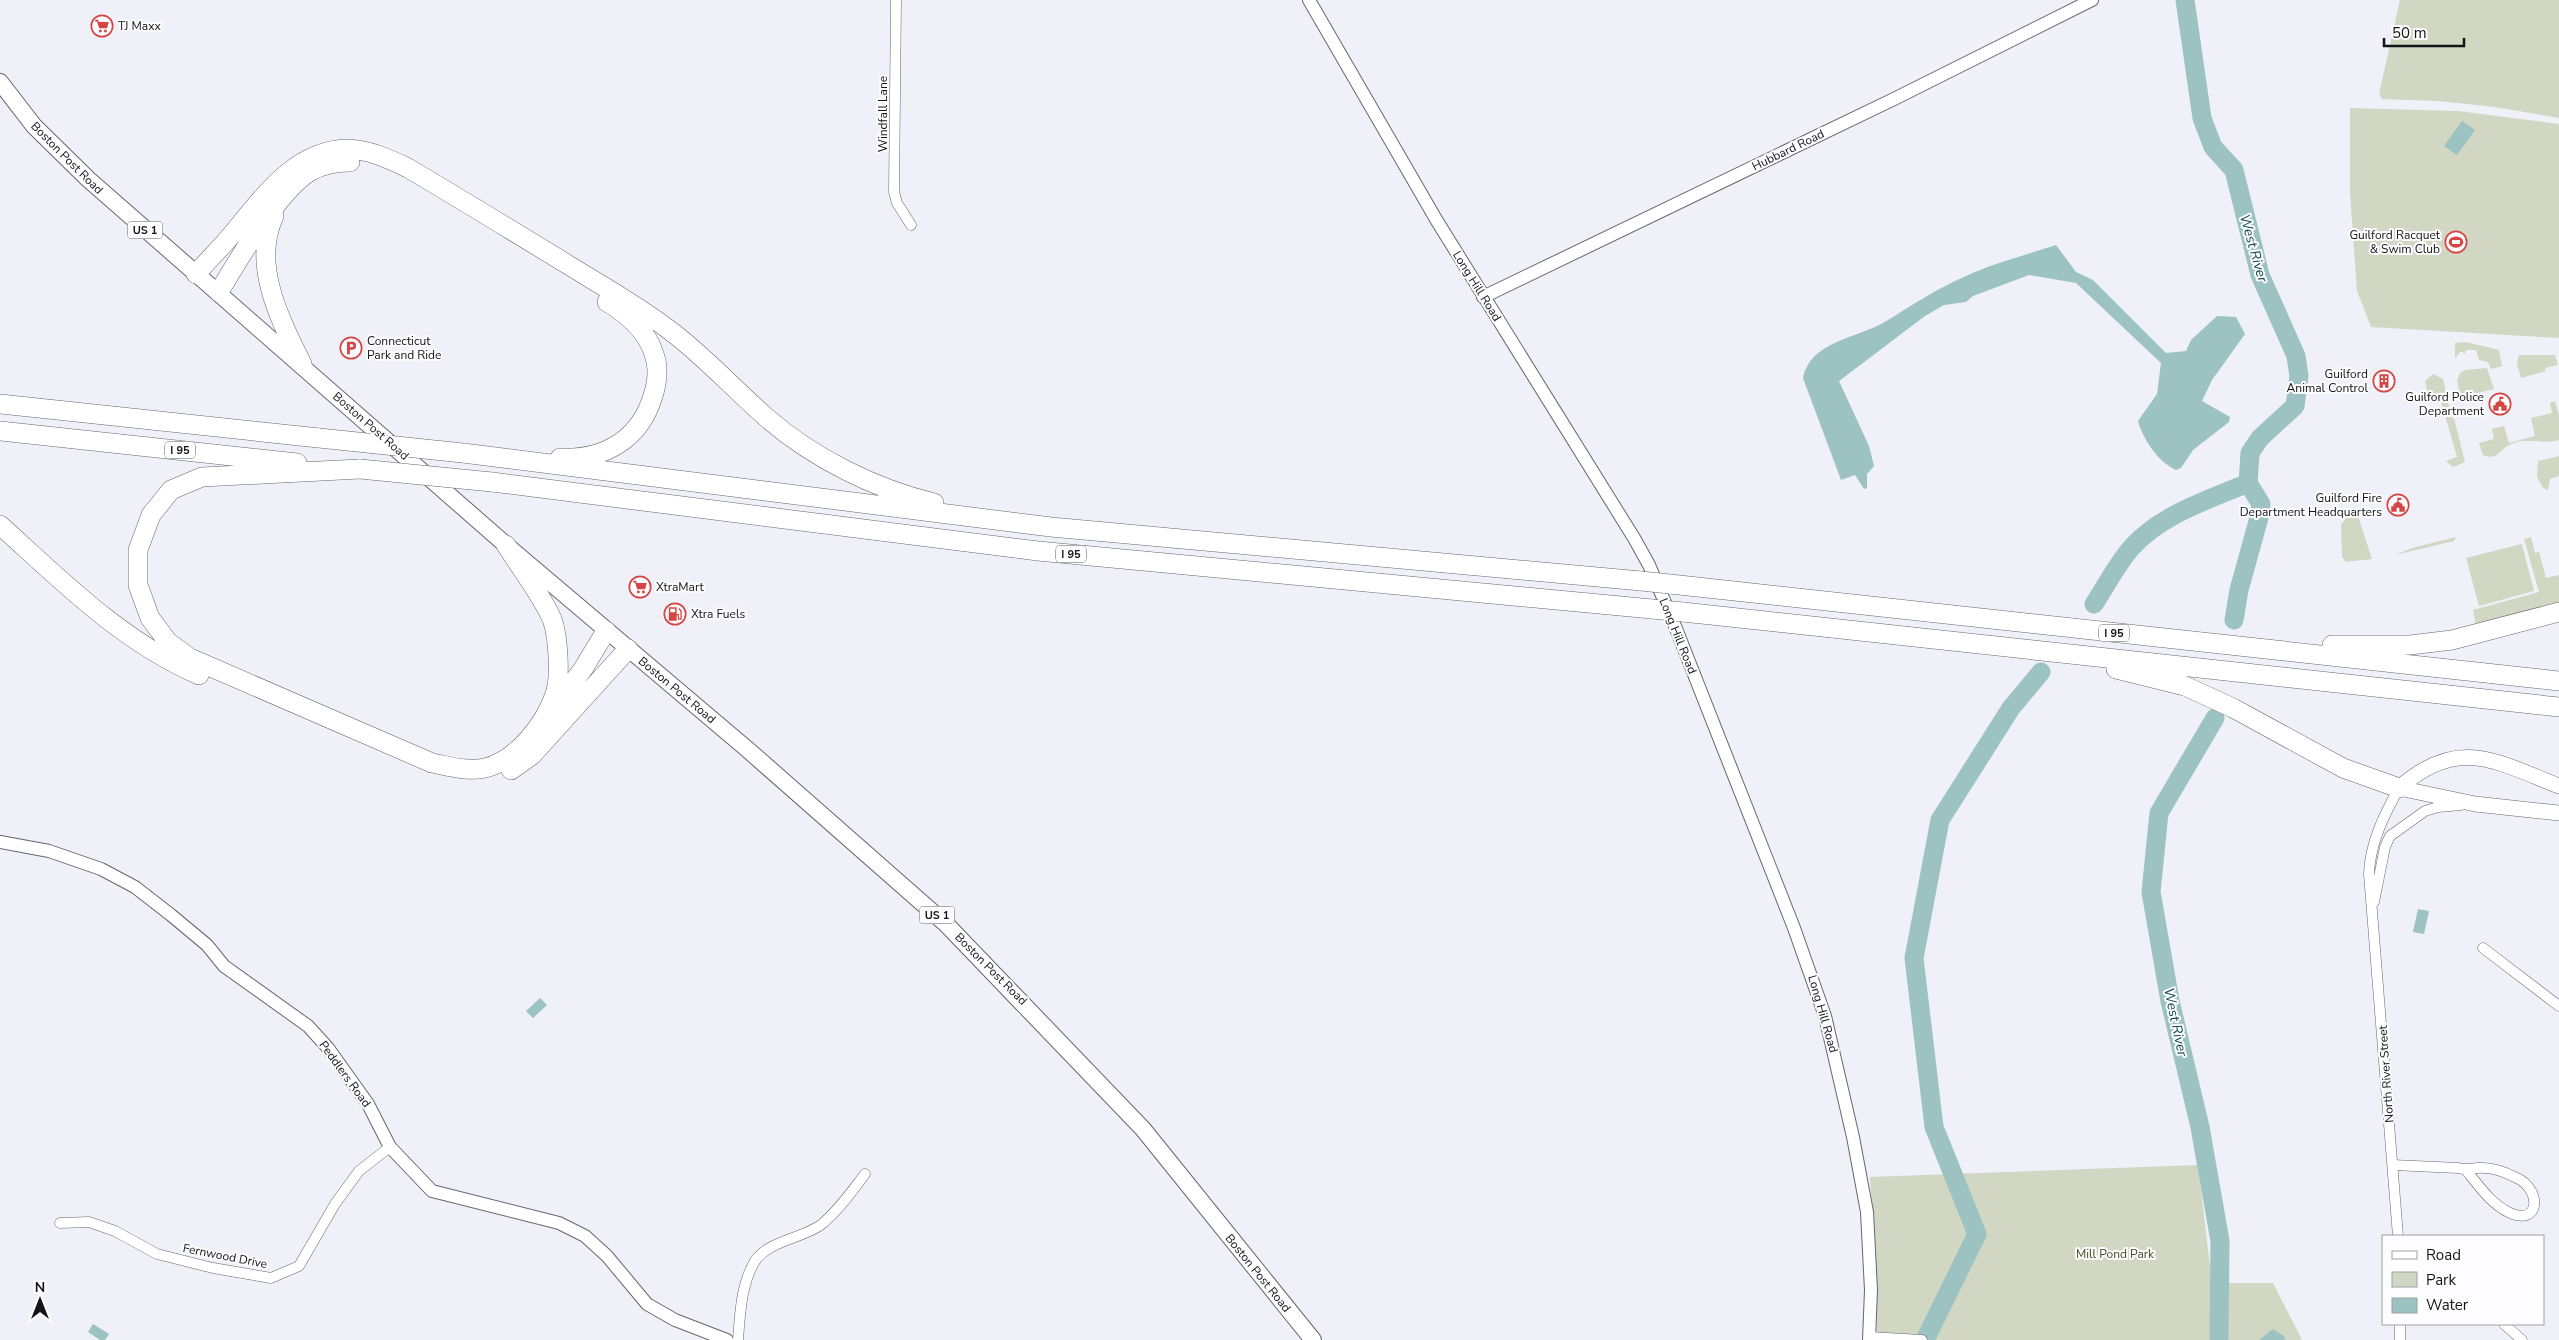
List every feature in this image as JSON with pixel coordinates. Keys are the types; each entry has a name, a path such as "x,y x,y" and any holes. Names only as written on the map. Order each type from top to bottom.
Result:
{"highway":[{"path":"196,274 275,184 295,166 320,154 347,149 376,154 408,168 633,305 671,331 706,360 768,418 798,442 840,466 886,488 932,503 1051,527"},
{"path":"219,292 243,252 284,196 309,172 337,162 368,162 396,173 619,309 644,332 655,355 657,382 649,409 632,435 604,452 567,458 463,453"},
{"path":"284,196 271,222 267,245 268,275 275,306 302,364"},
{"name":"I 95","path":"0,404 463,453 1051,527 1641,581 2559,681"},
{"name":"I 95","path":"0,431 492,482 1038,551 1652,608 2559,707"},
{"path":"360,469 202,476 171,490 151,515 138,550 138,585 150,618 168,642 190,658 432,763 460,768 484,768 509,758 530,739 583,669 606,631"},
{"path":"0,525 90,607 169,662 428,773 456,781 484,780 508,772 532,755 628,649"},
{"path":"506,545 552,619 558,657 556,693 530,739"},
{"path":"2180,640 2353,646 2410,645 2452,640 2559,612"},
{"path":"1995,646 2112,668 2185,686 2233,708 2343,768 2398,788"}],"main road":[{"name":"Boston Post Road","path":"0,82 34,126 68,160 196,274 302,364 506,545 747,749 949,926 1143,1128 1313,1340"},
{"name":"North River Street","path":"2398,788 2424,768 2436,763 2465,757 2488,759 2559,786"},
{"name":"North River Street","path":"2398,788 2475,804 2559,813"}],"street":[{"name":"Windfall Lane","path":"896,0 894,192 897,203 910,225"},
{"name":"Long Hill Road","path":"1309,0 1417,188 1601,484 1648,565 1675,626 1804,953 1824,1016 1864,1187 1870,1253 1869,1338"},
{"name":"Hubbard Road","path":"1483,297 1563,256 1637,224 1894,99 2092,0"},
{"name":"North River Street","path":"2398,788 2384,816 2371,855 2369,874 2398,1233"},
{"name":"North River Street","path":"2372,912 2385,846 2394,832 2420,813 2433,808 2475,804"},
{"name":"Peddlers Road","path":"0,842 49,851 101,869 135,887 171,914 207,945 224,966 308,1026 328,1048 368,1104 390,1147 432,1191 559,1223 584,1236 607,1256 647,1304 675,1320 727,1340"},
{"path":"2483,948 2559,1006"},
{"name":"Fernwood Drive","path":"60,1223 88,1222 115,1231 157,1254 213,1268 271,1278 299,1266 335,1204 359,1171 390,1147"},
{"path":"2393,1165 2466,1170 2483,1167 2519,1178 2531,1189 2535,1199 2534,1208 2531,1212 2524,1215 2512,1214 2497,1205 2466,1170"},
{"path":"738,1340 743,1291 756,1260 783,1240 821,1225 851,1194 865,1174"},
{"path":"2400,1325 2400,1340"},
{"path":"2505,1325 2522,1340"},
{"path":"1869,1338 1919,1340"}],"green space":[{"path":"2400,0 2559,0 2559,118 2495,107 2438,101 2382,99 2379,94"},
{"name":"Guilford Racquet & Swim Club","path":"2350,108 2458,111 2559,124 2559,338 2371,327 2357,291 2350,193"},
{"path":"2466,342 2499,350 2502,366 2491,369 2488,362 2479,360 2476,350 2466,350 2465,354 2461,351 2455,358 2455,343"},
{"path":"2519,355 2555,355 2558,365 2545,368 2546,371 2521,378 2517,364"},
{"path":"2487,368 2494,389 2461,397 2457,381 2460,373 2465,370"},
{"path":"2433,374 2443,379 2452,419 2454,418 2465,462 2453,467 2446,461 2457,457 2441,401 2430,403 2425,381"},
{"path":"2555,401 2559,415 2559,440 2515,442 2495,456 2488,457 2483,455 2479,443 2494,439 2492,429 2504,426 2509,443 2535,436 2531,418 2552,413 2550,403"},
{"path":"2559,456 2559,476 2550,479 2548,490 2543,488 2537,477 2538,461"},
{"path":"2358,516 2372,559 2346,562 2342,557 2341,525 2346,518"},
{"path":"2456,537 2454,541 2395,555 2412,548"},
{"path":"2531,537 2535,553 2539,552 2546,578 2559,575 2559,604 2476,625 2473,610 2539,592 2524,539"},
{"path":"2522,544 2534,591 2479,606 2466,558"},
{"name":"Mill Pond Park","path":"2198,1165 2212,1283 2273,1283 2302,1340 1877,1340 1876,1269 1870,1177"}],"water":[{"path":"2462,121 2475,130 2457,155 2444,146"},
{"path":"2056,245 2076,272 2093,280 2166,353 2186,351 2191,340 2217,316 2236,317 2245,334 2212,380 2202,401 2230,417 2229,422 2193,450 2181,468 2176,470 2163,462 2152,449 2138,421 2157,394 2161,363 2076,283 2029,275 1973,296 1966,302 1944,305 1925,316 1839,381 1869,446 1874,466 1867,474 1867,488 1864,489 1855,475 1841,480 1803,378 1807,366 1815,356 1835,343 1883,323 1955,281 2010,259"},
{"path":"2418,909 2429,911 2424,934 2413,932"},
{"path":"540,998 547,1005 533,1018 526,1011"},
{"path":"93,1324 109,1334 105,1340 100,1340 88,1332"},
{"path":"2273,1329 2284,1336 2286,1340 2259,1340"}],"waterway":[{"name":"West River","path":"2185,0 2202,118 2213,147 2234,170 2260,275 2296,356 2299,376 2295,406 2260,438 2250,453 2248,483"},
{"path":"2094,604 2121,561 2144,535 2157,525 2186,509 2248,483"},
{"path":"2234,620 2239,590 2260,514 2261,504 2248,483"},
{"path":"1925,1340 1977,1234 1934,1127 1914,958 1940,820 2011,708 2041,672"},
{"name":"West River","path":"2215,718 2159,813 2151,892 2170,1001 2200,1127 2220,1241 2219,1340"}],"place":[{"name":"TJ Maxx","path":"102,26"},
{"name":"Guilford Racquet & Swim Club","path":"2456,242"},
{"name":"Connecticut Park and Ride","path":"351,348"},
{"name":"Guilford Animal Control","path":"2384,381"},
{"name":"Guilford Police Department","path":"2500,404"},
{"name":"Guilford Fire Department Headquarters","path":"2398,505"},
{"name":"XtraMart","path":"640,587"},
{"name":"Xtra Fuels","path":"675,614"}]}
